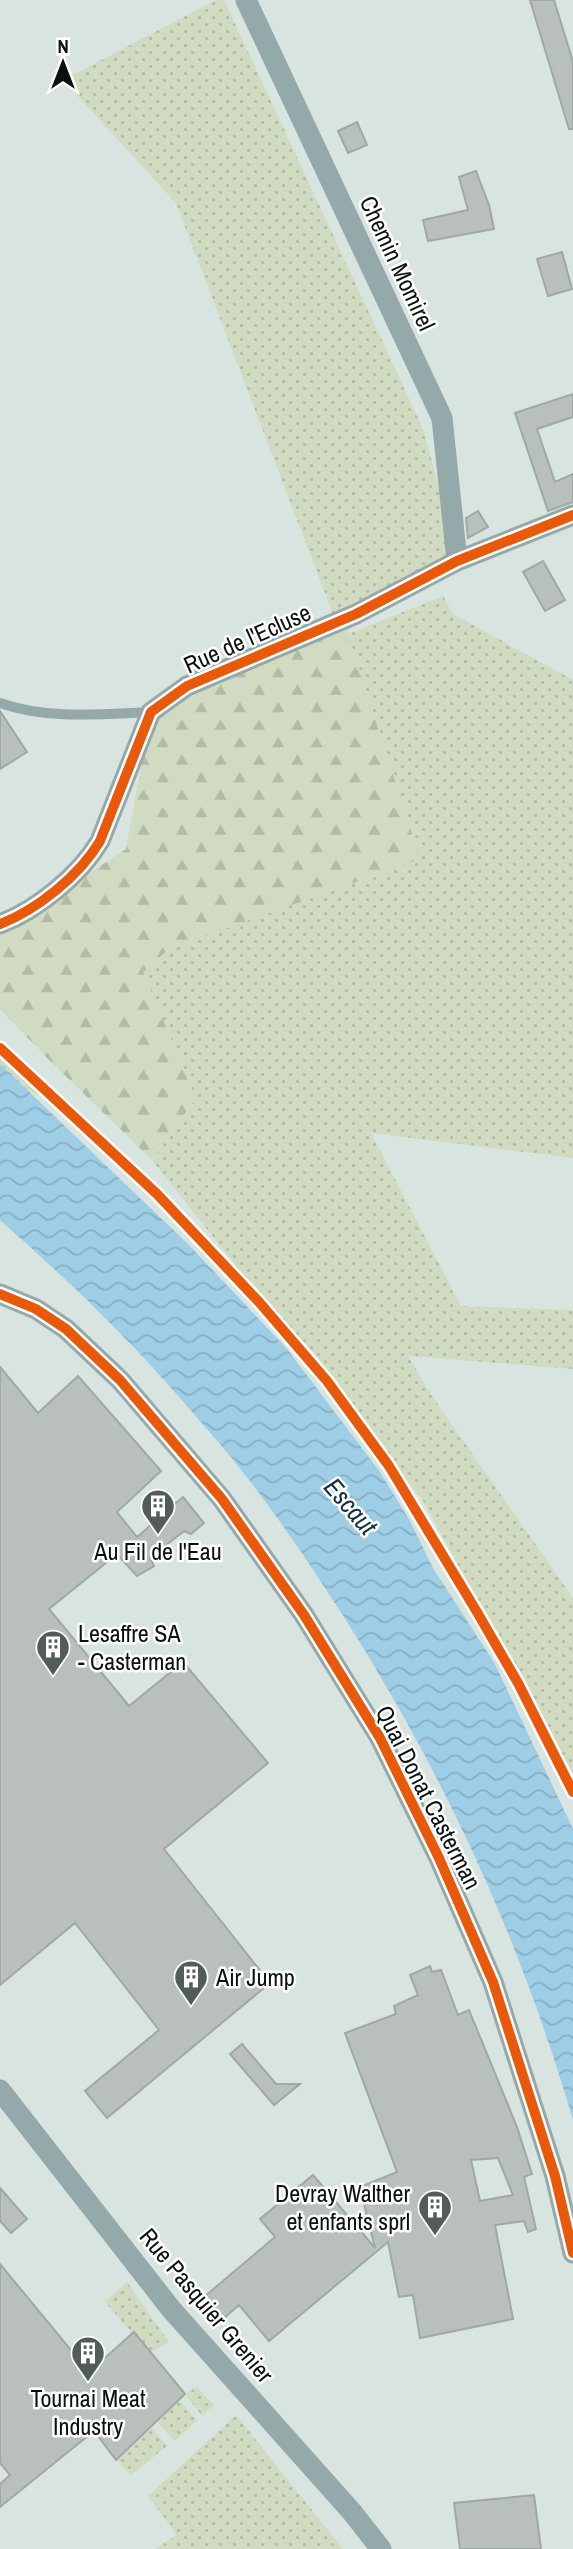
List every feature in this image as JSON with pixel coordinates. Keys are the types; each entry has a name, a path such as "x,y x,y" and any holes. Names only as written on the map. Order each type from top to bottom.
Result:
{"street":[{"name":"Chemin Momirel","path":"246,0 442,418 457,561"},
{"name":"Rue de l'Ecluse","path":"151,712 187,686 356,614 457,561 573,515"},
{"path":"0,924 27,910 79,871 91,856 100,841 151,712"},
{"name":"Quai Donat Casterman","path":"0,1294 36,1309 66,1329 120,1380 222,1499 304,1615 380,1738 439,1858 493,1982 555,2176 573,2253"},
{"name":"Rue Pasquier Grenier","path":"0,2090 171,2309 352,2512 381,2549"}],"lane":[{"path":"0,702 22,711 93,714 151,712"}],"green space":[{"path":"216,0 224,0 424,431 457,561 336,622 176,203 63,80"},
{"path":"443,596 453,614 573,680 573,1158 371,1133 461,1306 573,1310 573,1369 408,1356 430,1393 573,1598 573,1774 423,1501 152,1160 196,1098 143,972 176,944 420,859 348,634"},
{"path":"356,614 348,634 420,859 169,949 143,972 196,1098 152,1160 0,1009 0,932 126,849 151,712"},
{"path":"0,1054 46,1097 26,1090 0,1064"},
{"path":"127,2282 169,2342 150,2353 105,2302"},
{"path":"197,2387 214,2405 202,2416 185,2394"},
{"path":"179,2400 197,2420 175,2441 156,2421"},
{"path":"236,2415 343,2549 155,2549 177,2535 148,2496"},
{"path":"151,2427 167,2446 131,2475 116,2460"}],"water":[{"name":"Escaut","path":"0,1064 188,1244 287,1349 380,1472 410,1521 433,1568 495,1664 573,1829 573,2120 529,1987 477,1860 415,1737 344,1617 272,1510 198,1418 101,1314 0,1220"}],"building":[{"path":"530,0 554,0 573,62 573,129 569,129"},
{"path":"357,122 367,145 348,153 338,131"},
{"path":"476,171 489,205 494,229 428,241 423,220 468,210 459,177"},
{"path":"562,252 572,289 548,296 537,259"},
{"path":"573,394 573,417 537,429 555,482 573,474 573,502 548,511 515,413"},
{"path":"478,511 488,527 468,538 466,518"},
{"path":"543,561 565,600 545,611 523,572"},
{"path":"0,711 27,752 0,769"},
{"name":"Lesaffre SA - Casterman","path":"0,1367 38,1413 78,1376 161,1471 117,1512 137,1537 183,1497 204,1523 191,1534 184,1531 150,1558 154,1566 137,1576 117,1554 49,1609 129,1706 183,1662 268,1763 164,1849 270,1983 107,2118 85,2091 159,2030 75,1923 0,1985"},
{"path":"430,1966 432,1972 441,1970 458,2015 469,2010 517,2127 532,2174 524,2177 536,2229 528,2232 524,2221 495,2225 513,2319 420,2338 413,2295 399,2297 388,2242 269,2341 239,2305 223,2319 204,2297 275,2237 260,2219 313,2175 375,2248 360,2187 397,2172 345,2033 396,2014 394,2006 418,1995 410,1975","holes":["498,2158 513,2195 480,2201 471,2160"]},
{"path":"242,2044 276,2084 300,2084 274,2105 230,2054"},
{"path":"0,2188 27,2219 11,2233 0,2221"},
{"name":"Tournai Meat Industry","path":"0,2264 89,2372 134,2332 185,2394 116,2460 94,2431 0,2507 0,2484 10,2475 0,2463"},
{"path":"534,2495 541,2549 460,2549 454,2503"}],"cycle path":[{"path":"0,924 43,901 69,879 91,854 100,841 151,712 187,686 356,614 457,561 573,515"},
{"path":"0,1048 157,1194 259,1302 327,1381 389,1466 477,1612 518,1683 573,1792"},
{"path":"0,1294 36,1309 66,1329 120,1380 222,1499 304,1615 380,1738 439,1858 493,1982 555,2176 573,2253"}],"place":[{"name":"Au Fil de l'Eau","path":"158,1536"},
{"name":"Lesaffre SA - Casterman","path":"53,1677"},
{"name":"Air Jump","path":"191,2007"},
{"name":"Devray Walther et enfants sprl","path":"435,2237"},
{"name":"Tournai Meat Industry","path":"88,2383"}]}
